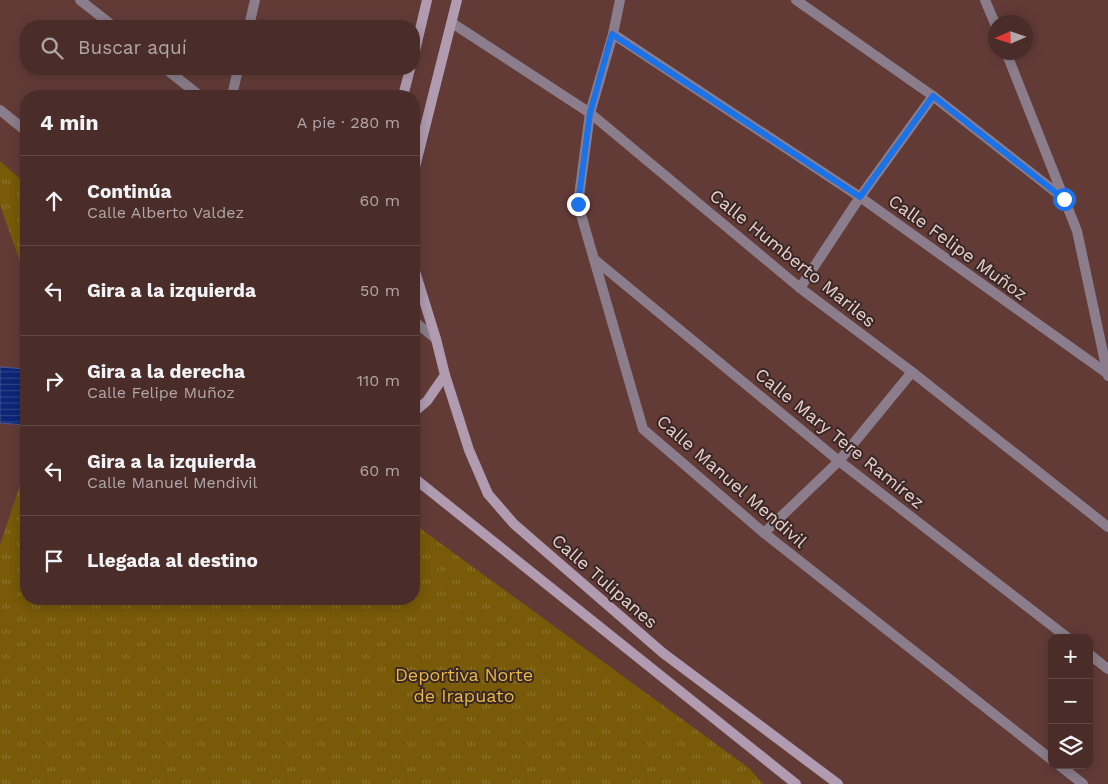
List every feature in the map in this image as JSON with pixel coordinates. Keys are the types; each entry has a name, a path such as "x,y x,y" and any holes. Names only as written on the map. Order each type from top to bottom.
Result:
{"main road":[{"path":"420,30 427,0"},
{"path":"420,148 457,0"},
{"path":"405,90 408,75"},
{"name":"Calle Tulipanes","path":"420,287 469,450 488,494 514,524 663,653 838,784"},
{"path":"420,407 427,401 445,375"},
{"name":"Calle Tulipanes","path":"420,483 796,784"}],"street":[{"path":"80,0 105,20"},
{"path":"250,20 255,0"},
{"name":"Calle Manuel Mendivil","path":"620,0 590,113 578,204 643,429 764,533 1048,757"},
{"path":"796,0 933,96 1064,199"},
{"path":"985,0 991,15"},
{"name":"Calle Humberto Mariles","path":"452,23 590,113 800,288 912,372 1108,527"},
{"name":"Calle Felipe Muñoz","path":"612,34 860,197 1108,375"},
{"path":"1009,60 1077,231 1108,375"},
{"path":"174,75 192,90"},
{"path":"233,90 237,75"},
{"path":"800,288 860,197 933,96"},
{"path":"0,110 20,126"},
{"name":"Calle Mary Tere Ramírez","path":"594,259 839,461 1063,634"},
{"path":"420,326 436,339"},
{"path":"764,533 839,461 912,372"},
{"path":"1093,657 1108,669"},
{"path":"1064,769 1083,784"}],"green space":[{"path":"0,161 20,179 20,261 0,205"},
{"name":"Deportiva Norte de Irapuato","path":"20,485 20,605 420,605 420,528 749,768 763,784 0,784 0,545"}],"shaded area":[{"path":"0,367 20,369 20,425 0,423"}],"route":[{"path":"578,204 590,113 612,34 860,197 933,96 1064,199"}]}
